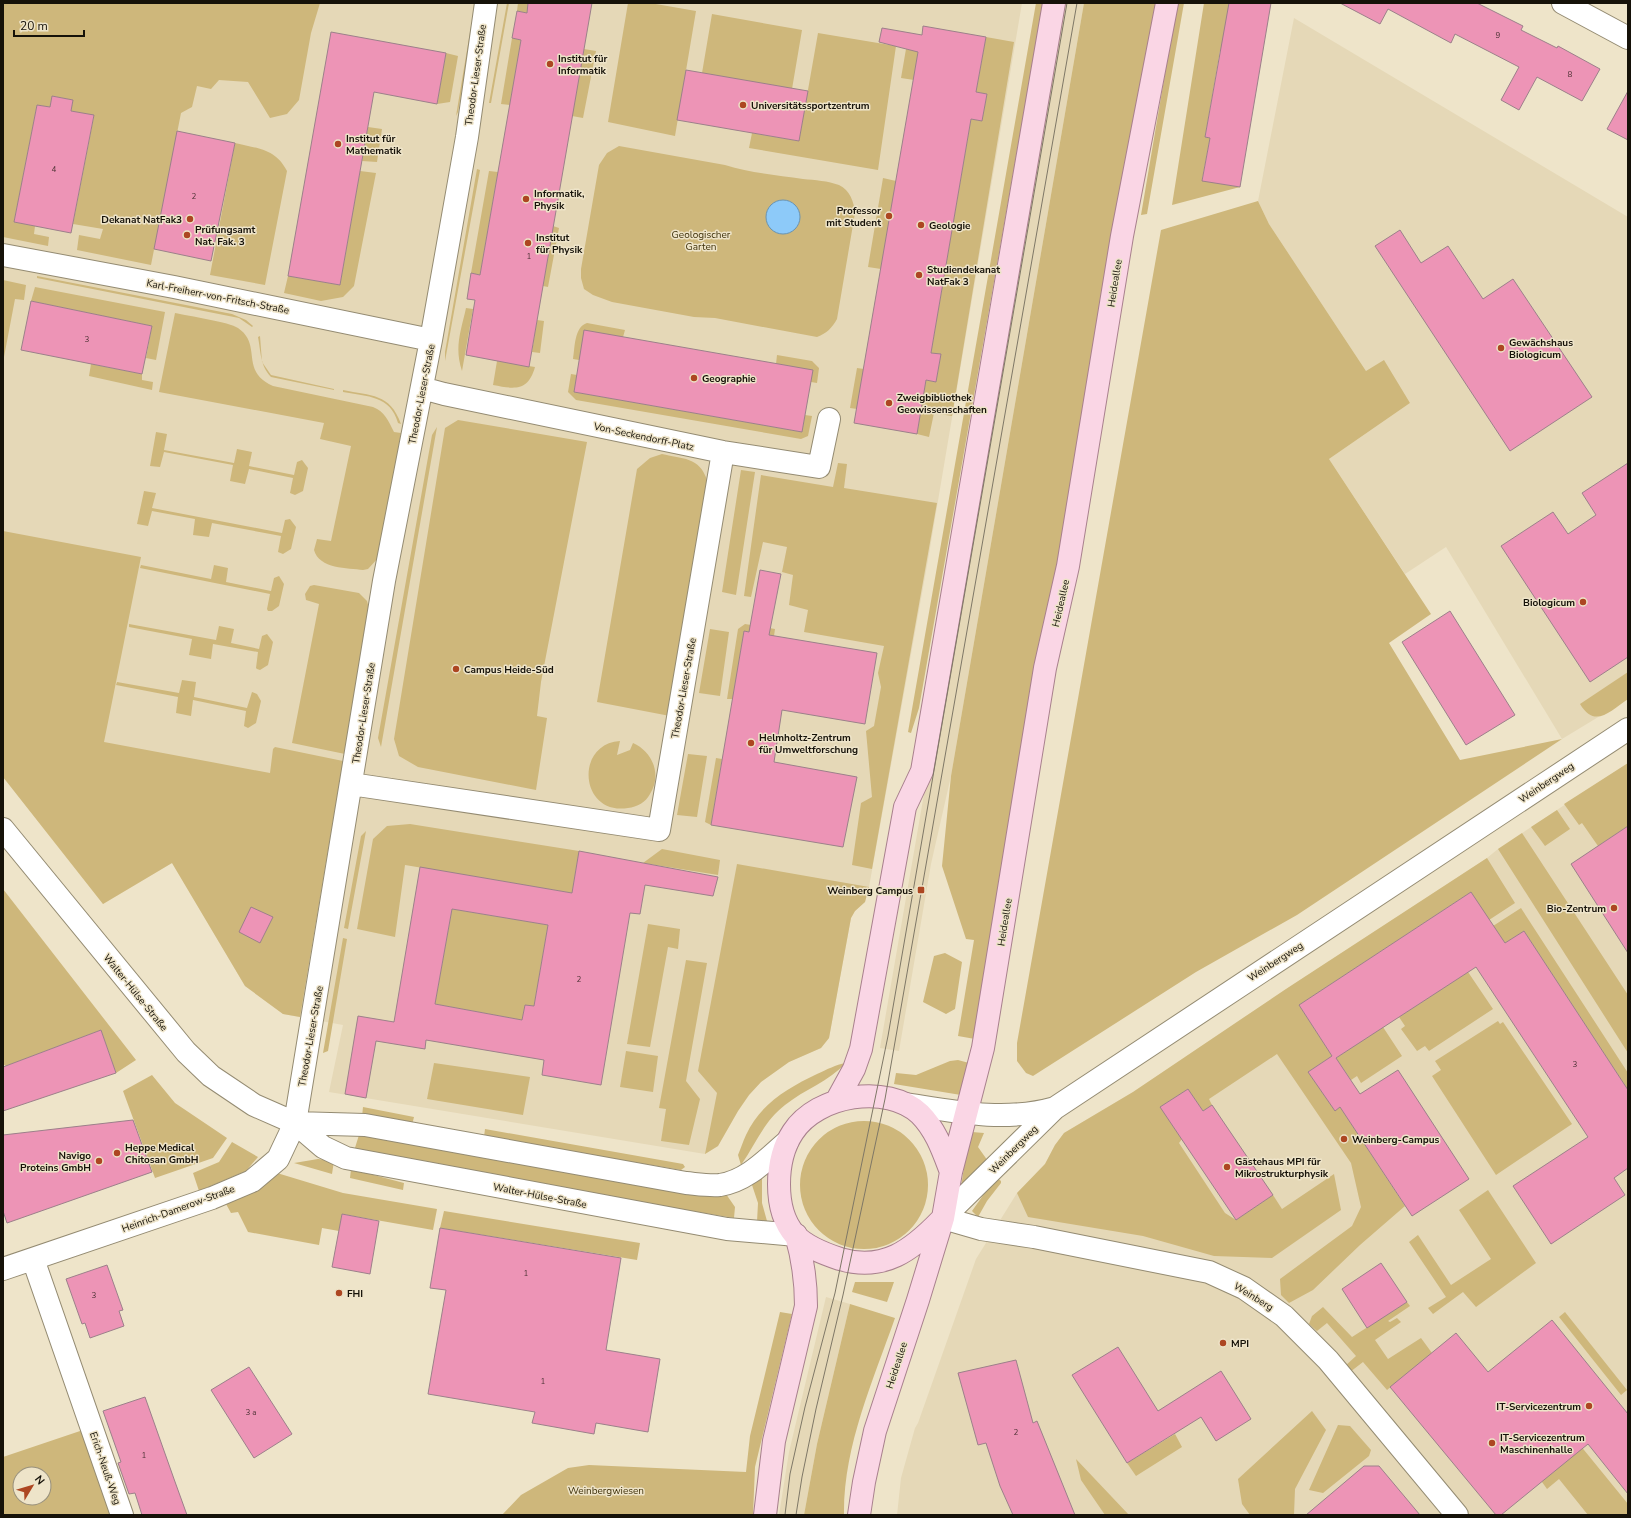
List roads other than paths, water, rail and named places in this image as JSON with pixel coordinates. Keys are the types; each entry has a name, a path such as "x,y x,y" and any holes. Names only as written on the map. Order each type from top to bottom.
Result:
{"main road":[{"path":"837,1100 854,1068 860,1050 905,807 922,771 1054,3"},
{"name":"Heideallee","path":"859,1515 864,1482 875,1431 943,1218 951,1172 967,1114 990,1011 1045,668 1068,566 1122,236 1167,3"},
{"path":"765,1515 774,1441 806,1306 804,1270 796,1235 784,1214 781,1201 781,1170 787,1142 793,1131 809,1114 837,1100 858,1097 876,1098 906,1104 928,1122 940,1145 951,1172"},
{"path":"796,1235 818,1250 830,1256 850,1262 870,1262 884,1260 910,1248 943,1218"}],"street":[{"name":"Theodor-Lieser-Straße","path":"295,1123 384,581 431,340 467,136 486,3"},
{"path":"1563,3 1628,38"},
{"name":"Karl-Freiherr-von-Fritsch-Straße","path":"3,255 182,288 431,340"},
{"name":"Von-Seckendorff-Platz","path":"422,388 444,394 723,452 819,467 829,419"},
{"name":"Theodor-Lieser-Straße","path":"351,784 659,830 723,452"},
{"name":"Weinbergweg","path":"943,1218 1055,1108 1628,729"},
{"name":"Walter-Hülse-Straße","path":"3,829 190,1057 211,1076 238,1096 254,1106 295,1123 323,1147 346,1158 720,1228 796,1235"},
{"path":"906,1104 967,1114 1013,1116 1055,1108"},
{"name":"Walter-Hülse-Straße","path":"295,1123 366,1125 686,1183 707,1185 725,1184 743,1177 755,1170 787,1142"},
{"name":"Heinrich-Damerow-Straße","path":"3,1269 212,1198 252,1180 278,1159 295,1123"},
{"name":"Weinberg","path":"943,1218 981,1229 1034,1237 1209,1272 1244,1288 1284,1316 1328,1360 1457,1515"},
{"name":"Erich-Neuß-Weg","path":"33,1259 122,1515"}],"water":[{"path":"783,200 795,205 800,217 795,229 783,234 771,229 766,217 771,205"}],"tram line":[{"path":"785,1515 790,1474 805,1407 835,1293 888,1036 1067,3"},
{"path":"796,1515 816,1409 843,1295 885,1099 1077,3"}],"place":[{"name":"Institut für Informatik","path":"550,64"},
{"name":"Universitätssportzentrum","path":"743,105"},
{"name":"Institut für Mathematik","path":"338,144"},
{"name":"Informatik, Physik","path":"526,199"},
{"name":"Professor mit Student","path":"889,216"},
{"name":"Dekanat NatFak3","path":"190,219"},
{"name":"Geologie","path":"921,225"},
{"name":"Prüfungsamt Nat. Fak. 3","path":"187,235"},
{"name":"Institut für Physik","path":"528,243"},
{"name":"Studiendekanat NatFak 3","path":"919,275"},
{"name":"Gewächshaus Biologicum","path":"1501,348"},
{"name":"Geographie","path":"694,378"},
{"name":"Zweigbibliothek Geowissenschaften","path":"889,403"},
{"name":"Biologicum","path":"1583,602"},
{"name":"Campus Heide-Süd","path":"456,669"},
{"name":"Helmholtz-Zentrum für Umweltforschung","path":"751,743"},
{"name":"Weinberg Campus","path":"921,890"},
{"name":"Bio-Zentrum","path":"1614,908"},
{"name":"Weinberg-Campus","path":"1344,1139"},
{"name":"Heppe Medical Chitosan GmbH","path":"117,1153"},
{"name":"Navigo Proteins GmbH","path":"99,1161"},
{"name":"Gästehaus MPI für Mikrostrukturphysik","path":"1227,1167"},
{"name":"FHI","path":"339,1293"},
{"name":"MPI","path":"1223,1343"},
{"name":"IT-Servicezentrum","path":"1589,1406"},
{"name":"IT-Servicezentrum Maschinenhalle","path":"1492,1443"}],"park label":[{"name":"Geologischer Garten","path":"701,240"},
{"name":"Weinbergwiesen","path":"606,1490"}]}
